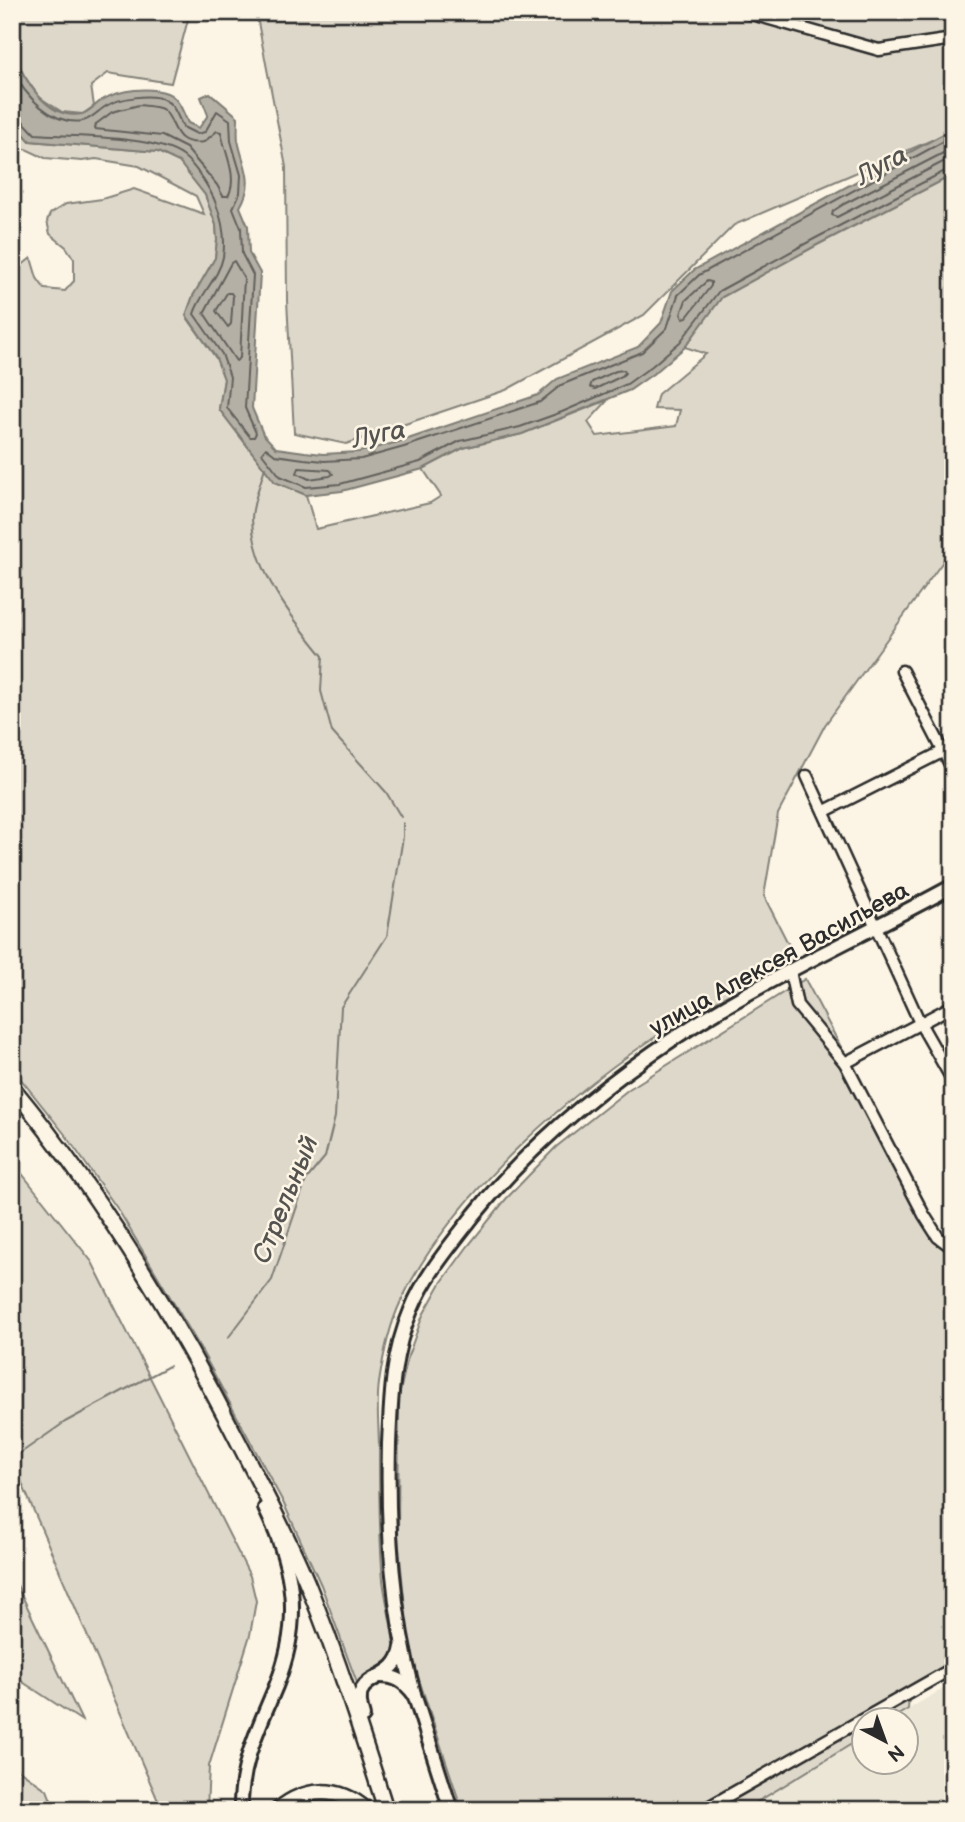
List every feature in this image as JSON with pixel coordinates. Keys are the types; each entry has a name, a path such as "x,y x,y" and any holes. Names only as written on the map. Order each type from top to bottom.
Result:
{"highway":[{"path":"12,1087 66,1155 112,1221 191,1353 284,1532 308,1586 347,1689 386,1810"},
{"path":"278,1810 298,1796 317,1792 345,1796 366,1810"}],"main road":[{"name":"улица Алексея Васильева","path":"451,1810 414,1694 402,1645 391,1568 391,1400 397,1352 419,1292 441,1258 487,1199 521,1162 591,1099 680,1034 790,971 953,886"},
{"path":"191,1353 277,1534 286,1559 291,1587 293,1615 289,1645 249,1752 244,1770 241,1810"},
{"path":"393,1810 358,1699 366,1683 395,1666 402,1645"},
{"path":"379,1676 392,1676 401,1680 414,1694"}],"street":[{"path":"745,12 879,50 953,39"},
{"path":"902,671 953,770"},
{"path":"825,811 944,751"},
{"path":"807,776 920,1023 953,1081"},
{"path":"790,971 797,1005 845,1063 924,1216 938,1237 953,1248"},
{"path":"845,1063 953,1006"},
{"path":"703,1810 953,1668"}],"shaded area":[{"path":"12,12 190,12 171,83 108,73 91,86 94,106 83,114 62,112 39,97 20,70 12,50"},
{"path":"256,12 942,12 953,14 953,131 734,225 644,315 506,390 346,444 294,433 287,300 286,167"},
{"path":"12,120 30,141 158,152 179,162 205,195 216,225 215,258 193,296 186,316 216,358 224,379 219,409 275,482 306,495 316,529 430,503 441,496 423,469 463,448 522,434 608,400 588,422 597,436 676,426 680,410 654,409 658,394 706,354 685,347 722,297 953,175 953,565 944,560 825,725 778,814 764,896 796,959 674,1025 597,1079 557,1112 483,1183 423,1261 401,1301 387,1341 378,1399 382,1563 395,1653 391,1662 366,1674 357,1683 321,1585 283,1502 198,1344 119,1211 67,1137 12,1068 12,263 21,266 31,258 37,278 45,289 65,291 74,281 74,259 66,247 50,234 47,221 50,214 66,204 102,199 134,189 204,214 196,196 139,166 96,159 82,161 45,158 26,149 12,153"},
{"path":"805,979 953,1259 953,1662 875,1706 850,1706 850,1720 690,1810 462,1810 409,1649 398,1537 399,1396 408,1356 423,1315 441,1283 506,1199 556,1147 629,1089"},
{"path":"12,1161 92,1262 250,1576 256,1601 250,1635 209,1766 207,1810 162,1810 12,1460"},
{"path":"12,1575 82,1721 12,1675"},
{"path":"953,1683 953,1810 744,1810 850,1745 850,1776 920,1776 920,1706 914,1706"},
{"path":"909,1698 908,1706 895,1706"},
{"path":"850,1733 850,1745 744,1810 716,1810"},
{"path":"12,1765 47,1790 55,1810 12,1810"}],"water":[{"path":"12,50 29,84 57,111 82,114 101,100 118,93 143,89 171,95 188,123 199,128 208,115 201,97 210,93 238,117 238,140 248,181 240,207 248,226 249,253 260,273 252,408 263,434 276,448 305,452 359,452 402,441 538,395 557,379 638,347 661,323 672,291 694,270 945,133 953,132 953,175 722,297 685,347 630,390 522,434 463,448 423,469 342,491 306,495 275,482 219,409 224,379 216,358 186,315 193,296 215,258 216,225 205,195 179,162 158,152 30,141 12,120"}],"waterway":[{"name":"Стрельный","path":"265,467 252,513 259,557 276,592 323,656 321,691 332,732 386,792 401,817"},
{"name":"Стрельный","path":"228,1338 272,1280 306,1180 325,1157 335,1117 341,1007 387,936 403,823"},
{"name":"Стрельный","path":"12,1455 22,1452 65,1422 169,1366"}],"water label":[{"name":"Луга","path":"882,166"},
{"name":"Луга","path":"379,435"}]}
